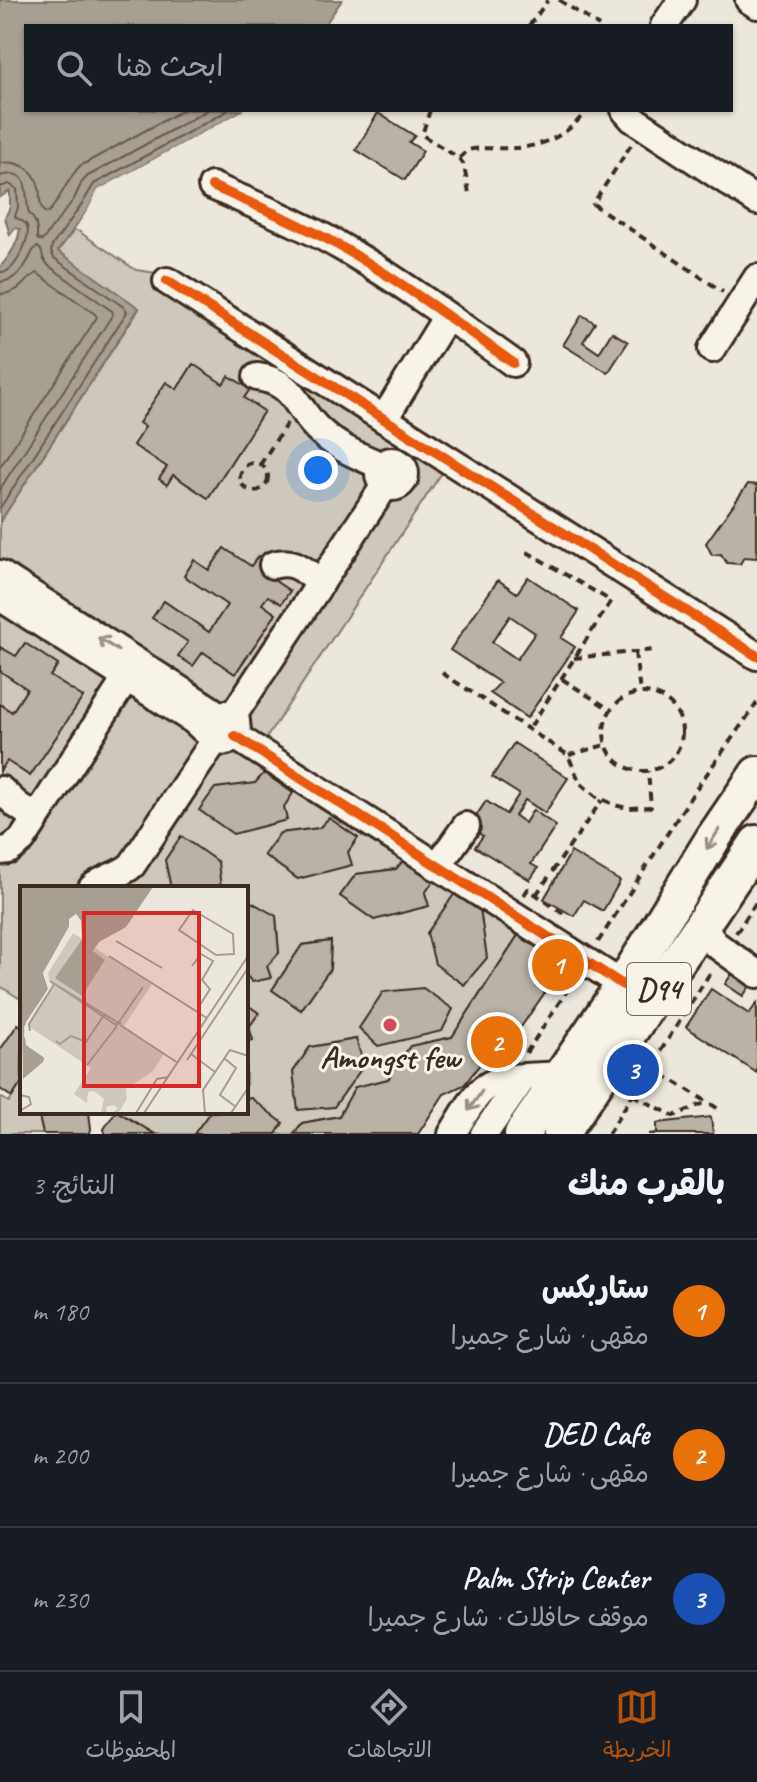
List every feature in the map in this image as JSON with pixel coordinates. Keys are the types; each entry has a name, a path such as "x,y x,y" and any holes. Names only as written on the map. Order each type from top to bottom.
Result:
{"main road":[{"name":"D94","path":"522,1134 623,985 714,837 757,774"},
{"name":"D94","path":"561,1134 757,843"}],"street":[{"path":"665,24 682,0"},
{"path":"749,0 757,5"},
{"path":"634,118 757,201"},
{"path":"212,186 295,223 349,252 513,363"},
{"path":"712,349 757,278"},
{"path":"167,281 757,656"},
{"path":"384,419 447,316"},
{"path":"94,886 132,865 321,583 384,475 328,438 313,424 294,395 278,383 257,377"},
{"path":"273,565 293,563 321,583"},
{"path":"0,574 132,670 193,720 223,729 623,985"},
{"path":"0,597 132,670"},
{"path":"0,851 16,846 132,670"},
{"path":"1,790 36,818"},
{"path":"437,867 466,826"},
{"path":"702,926 724,952 757,974"},
{"path":"452,1134 488,1085 500,1080 562,1075"},
{"path":"484,1134 523,1078"}],"path":[{"path":"530,24 548,0"},
{"path":"559,0 596,24"},
{"path":"429,112 422,135 459,158 464,165 469,194"},
{"path":"459,158 470,150 518,148 544,143 567,130 585,112"},
{"path":"634,118 593,204 741,304"},
{"path":"260,465 299,404"},
{"path":"249,464 260,465 267,474 265,485 255,491 245,488 239,477 241,472 249,464"},
{"path":"527,552 611,601 529,729"},
{"path":"574,658 654,650"},
{"path":"635,652 640,693"},
{"path":"442,673 568,755 580,783 602,800 629,808 651,807 648,771"},
{"path":"562,678 611,710"},
{"path":"640,693 657,695 672,705 682,728 676,754 664,765 648,771 622,765 605,745 604,727 611,710 623,698 640,693"},
{"path":"523,1078 521,1062 694,792 757,703"},
{"path":"568,755 605,745"},
{"path":"536,895 602,800"},
{"path":"608,1134 757,901"},
{"path":"651,1067 722,1111"},
{"path":"633,1095 674,1116 707,1102"}],"shaded area":[{"path":"75,229 136,270 163,274 445,468 265,740 255,733 240,750 524,926 452,1037 410,1047 388,1079 355,1088 339,1116 302,1123 293,1134 276,1134 251,1098 248,1099 248,1041 253,1040 249,1027 259,1013 248,1005 248,977 252,982 271,978 267,966 279,953 276,916 248,900 248,886 20,886 20,999 0,986 0,522 139,309 58,251","holes":["329,818 358,838 348,852 351,864 297,879 264,855 280,833 319,828","406,858 435,879 425,893 428,906 374,920 340,896 356,874 396,869","330,941 330,969 301,1010 272,990 302,945","356,1039 298,1109 293,1072 309,1048"]},
{"path":"20,1085 20,1114 38,1114 43,1134 0,1134 0,1097 9,1102"},
{"path":"121,1114 209,1114 194,1134 155,1134"}],"water":[{"path":"0,0 342,0 325,24 24,24 24,112 240,112 98,190 58,251 139,308 0,522 0,267 13,250 20,229 15,228 10,235 5,218 10,207 10,191 0,197"}],"pier":[{"path":"240,112 247,112 101,193 78,231 75,229 98,190"}],"building":[{"path":"378,113 415,136 409,142 423,151 405,180 356,150"},
{"path":"582,315 595,323 583,342 599,353 612,332 628,342 608,373 563,345"},
{"path":"193,364 223,384 229,376 250,389 244,398 264,411 208,498 173,475 167,485 159,479 167,467 133,445 145,427 139,423 166,382 177,389"},
{"path":"748,484 757,485 757,558 744,557 740,564 727,563 721,554 712,555 706,543"},
{"path":"224,548 251,566 258,556 271,565 265,574 290,591 281,604 268,596 262,604 276,614 235,674 203,652 193,666 178,656 188,642 152,618 164,601 209,632 227,605 184,576 194,560 209,570"},
{"path":"528,577 579,611 561,638 575,647 527,718 490,693 500,683 450,650 498,580 517,593","holes":["510,616 535,633 517,659 492,642"]},
{"path":"25,643 58,665 50,676 83,697 30,776 7,761 0,771 0,704 12,712 27,689 0,671 0,647 16,656"},
{"path":"514,743 568,778 545,813 525,800 515,816 525,823 533,810 556,826 531,864 538,868 530,880 475,847 483,836 469,827 486,801 506,814 519,794 492,777"},
{"path":"264,773 293,793 284,807 287,820 233,834 199,810 215,788 255,783"},
{"path":"329,818 358,838 348,852 352,865 298,879 264,855 280,833 319,828"},
{"path":"181,836 218,862 221,886 171,886 165,860"},
{"path":"571,852 620,881 603,911 584,900 574,916 544,899"},
{"path":"405,858 435,879 425,893 429,906 374,920 340,896 356,874 396,869"},
{"path":"455,893 480,908 487,958 464,985 435,964 427,933"},
{"path":"248,900 276,916 279,953 267,966 271,978 252,982 248,977"},
{"path":"524,926 570,956 501,1056 481,1063 464,1085 444,1094 418,1134 294,1134 302,1123 339,1116 355,1087 388,1079 410,1046 452,1037"},
{"path":"331,941 330,969 301,1010 272,990 302,945"},
{"path":"736,968 754,980 743,996 725,984"},
{"path":"423,988 453,1009 442,1031 378,1046 359,1028 383,992"},
{"path":"711,989 749,1014 757,1003 757,1073 686,1027"},
{"path":"248,1005 259,1013 249,1027 253,1040 248,1041"},
{"path":"18,1024 20,1026 20,1085 12,1097 0,1089 0,1050"},
{"path":"356,1039 364,1065 334,1107 298,1110 293,1072 310,1047"},
{"path":"248,1099 283,1123 276,1134 194,1134 209,1114 248,1114"},
{"path":"38,1114 89,1114 91,1130 88,1134 43,1134"},
{"path":"114,1114 121,1114 155,1134 105,1134 104,1129"},
{"path":"711,1117 713,1134 649,1134 657,1133 657,1123"}],"cycle path":[{"path":"212,186 300,225 350,252 513,363"},
{"path":"167,281 757,656"},
{"path":"235,736 623,985"}],"place":[{"name":"ستاربكس","path":"558,965"},
{"name":"Amongst few","path":"390,1025"},
{"name":"DED Cafe","path":"497,1042"},
{"name":"Palm Strip Center","path":"633,1070"}]}
